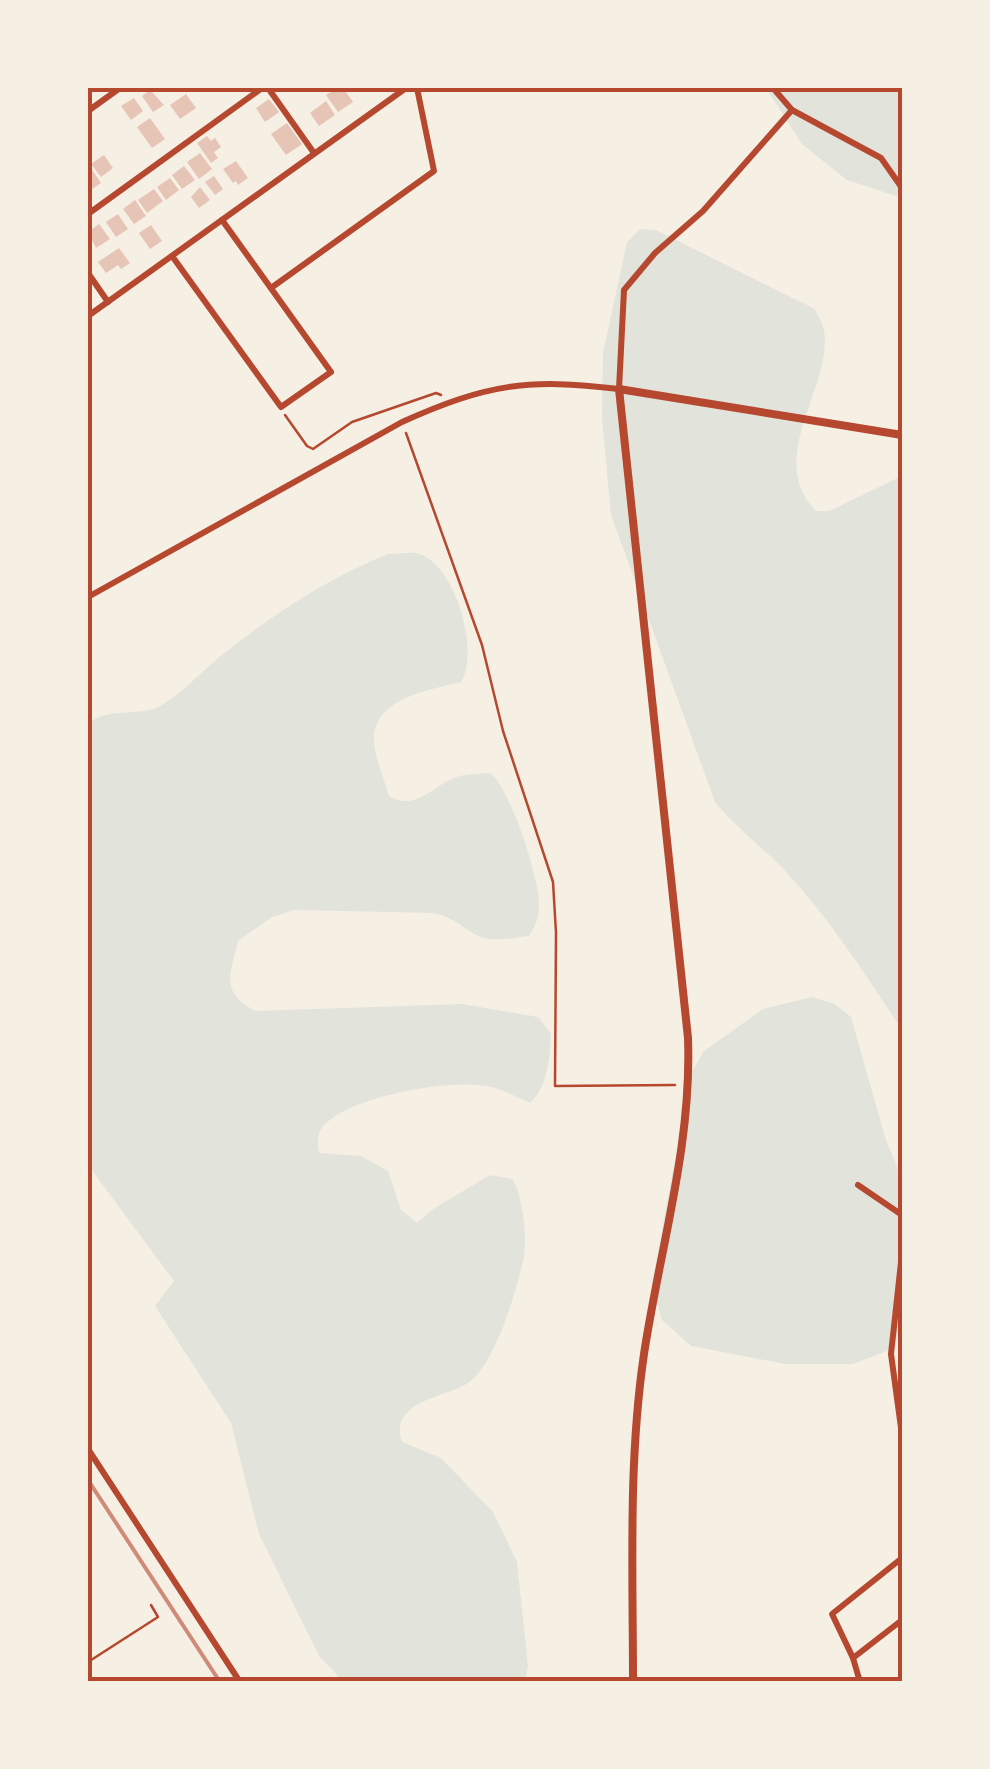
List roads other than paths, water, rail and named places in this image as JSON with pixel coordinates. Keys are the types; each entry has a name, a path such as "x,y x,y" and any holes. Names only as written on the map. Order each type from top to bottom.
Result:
{"street":[{"path":"88,111 120,88"},
{"path":"88,214 265,88 314,153"},
{"path":"88,316 406,88"},
{"path":"271,288 434,170 417,88"},
{"path":"773,88 792,110 881,158 902,188"},
{"path":"633,1682 634,1454 644,1354 678,1174 689,1085 688,1038 620,389 624,290 655,253 703,210 792,110"},
{"path":"172,256 281,408 331,372 222,220"},
{"path":"88,273 108,302"},
{"path":"88,597 402,422 452,400 511,384 566,383 620,389 902,435"},
{"path":"858,1185 902,1215"},
{"path":"902,1253 891,1354 902,1435"},
{"path":"895,1307 902,1300"},
{"path":"88,1449 240,1682"},
{"path":"860,1682 832,1614 902,1558"},
{"path":"853,1658 902,1620"}],"railway":[{"path":"88,1480 220,1682"}]}
